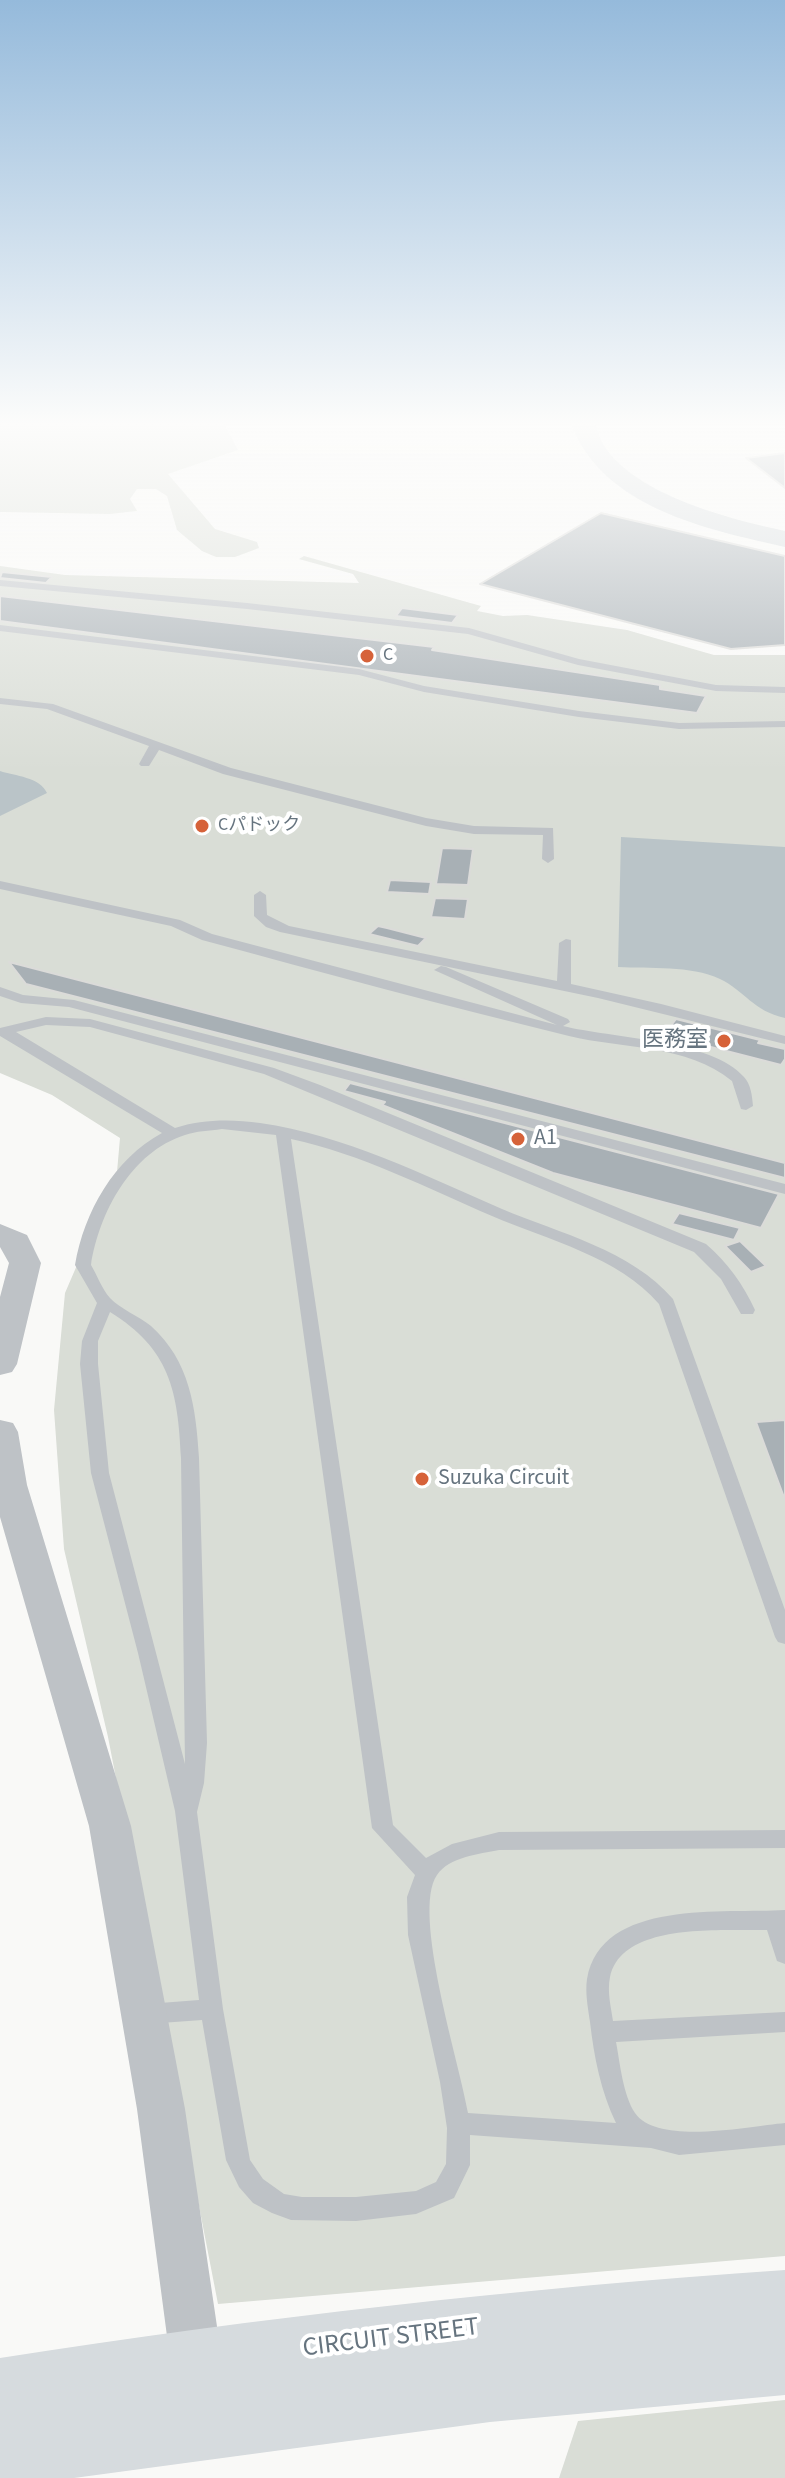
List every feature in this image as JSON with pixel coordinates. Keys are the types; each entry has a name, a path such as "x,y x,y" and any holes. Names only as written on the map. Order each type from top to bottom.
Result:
{"street":[{"path":"0,1234 16,1242 25,1263 0,1364"},
{"path":"0,1432 9,1485 110,1826 145,2015 201,2393"},
{"name":"CIRCUIT STREET","path":"0,2451 201,2393 601,2316 785,2304"},
{"name":"CIRCUIT STREET","path":"0,2394 201,2393 382,2398 713,2363 785,2359"}],"lane":[{"path":"0,583 469,631 578,662 716,688 785,690"},
{"path":"0,628 359,672 424,689 593,716 679,726 785,724"},
{"path":"0,701 49,706 227,771 426,822 474,830 549,831 548,859"},
{"path":"145,764 155,746"},
{"path":"0,885 175,923 207,937 605,1040 661,1046 734,1074 745,1087 746,1106"},
{"path":"260,895 261,916 271,924 413,958 707,1019 785,1040"},
{"path":"564,987 566,943"},
{"path":"413,958 605,1040"},
{"path":"0,991 21,999 69,1003 785,1189"},
{"path":"3,1032 46,1021 90,1023 269,1071 315,1088 700,1248 719,1263 732,1279 747,1310"},
{"path":"3,1032 173,1133"},
{"path":"186,1811 196,1783 195,1605 185,1419 177,1374 155,1338 122,1311 105,1303 83,1265 91,1224 99,1205 147,1148 173,1133 209,1125 251,1127 283,1133 419,1179 624,1268 661,1293 785,1637"},
{"path":"283,1133 383,1828 425,1872"},
{"path":"105,1303 90,1341 89,1364 100,1473 186,1811 212,2009 238,2160 245,2177 274,2203 297,2209 401,2205 429,2199 446,2189 457,2170 459,2123 420,1937 416,1891 425,1872 453,1853 499,1841 785,1839"},
{"path":"651,2137 627,2123 603,2032 598,1979 611,1954 627,1937 658,1927 780,1920 785,1954"},
{"path":"145,2015 212,2009"},
{"path":"603,2032 785,2022"},
{"path":"459,2123 651,2137 679,2144 785,2134"}],"shaded area":[{"path":"188,540 249,540 257,542 259,548 235,557 216,557"},
{"name":"Suzuka Circuit","path":"304,556 481,606 477,611 627,630 714,655 785,655 785,2256 218,2304 108,1737 64,1549 54,1410 65,1293 117,1172 120,1138 52,1095 0,1073 0,566 65,575 359,583 353,574 299,559"},
{"path":"0,771 33,780 47,793 0,816"},
{"path":"621,837 785,847 785,1018 765,1011 729,984 708,975 683,970 618,967"},
{"path":"785,2400 785,2478 559,2478 578,2421"}],"building":[{"path":"556,540 715,540 785,556 785,645 731,649 480,584"},
{"path":"2,572 52,577 46,583 0,578"},
{"name":"C","path":"0,596 434,647 432,650 660,685 660,689 706,696 697,713 0,621"},
{"path":"402,608 458,615 452,623 396,616"},
{"path":"442,848 473,849 468,885 436,884"},
{"path":"390,880 431,882 429,894 387,892"},
{"path":"435,898 468,899 465,919 431,917"},
{"path":"378,926 426,938 418,946 369,934"},
{"path":"9,962 785,1163 785,1178 26,984"},
{"name":"医務室","path":"676,1019 785,1049 785,1059 781,1065 664,1035"},
{"name":"A1","path":"350,1083 779,1194 761,1228 553,1173 382,1105 385,1102 344,1091"},
{"path":"679,1213 740,1228 734,1240 672,1224"},
{"path":"740,1241 766,1266 751,1272 725,1246"},
{"path":"785,1420 785,1500 756,1422"}],"place":[{"name":"C","path":"367,656"},
{"name":"Cパドック","path":"202,826"},
{"name":"医務室","path":"724,1041"},
{"name":"A1","path":"518,1139"},
{"name":"Suzuka Circuit","path":"422,1479"}]}
